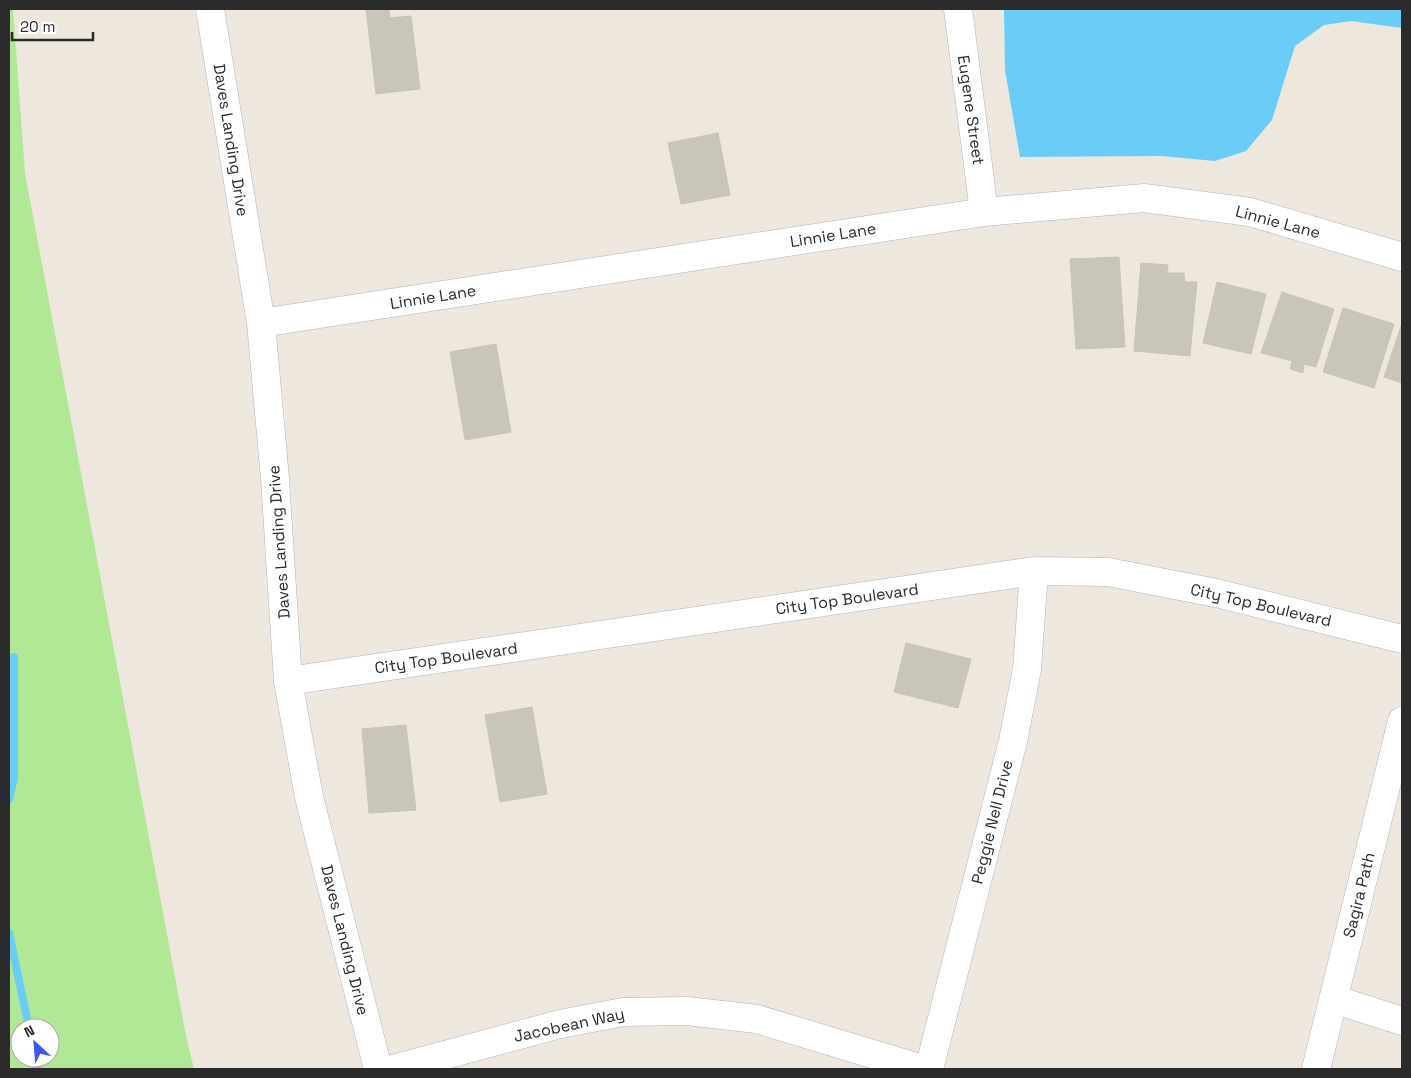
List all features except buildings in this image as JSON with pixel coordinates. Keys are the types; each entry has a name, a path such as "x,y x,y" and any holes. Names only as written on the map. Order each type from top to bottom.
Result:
{"street":[{"name":"Daves Landing Drive","path":"210,9 261,323 275,479 288,681 309,797 378,1069"},
{"name":"Eugene Street","path":"958,9 984,212"},
{"name":"Linnie Lane","path":"261,323 984,212 1144,198 1250,212 1402,257"},
{"name":"City Top Boulevard","path":"288,681 1034,571 1108,572 1216,593 1402,639"},
{"name":"Peggie Nell Drive","path":"929,1069 1013,741 1027,669 1034,571"},
{"name":"Sagira Path","path":"1316,1069 1402,721"},
{"path":"1333,1000 1402,1021"},
{"name":"Jacobean Way","path":"393,1069 560,1024 623,1012 687,1011 757,1019 922,1069"}],"green space":[{"path":"9,9 13,9 25,173 186,1036 194,1069 9,1069"}],"water":[{"path":"1004,9 1402,9 1402,28 1351,21 1324,25 1295,46 1272,120 1246,151 1215,161 1161,156 1020,157 1005,70"}],"waterway":[{"path":"9,799 14,778 14,657"},
{"path":"9,933 27,1018"}]}
